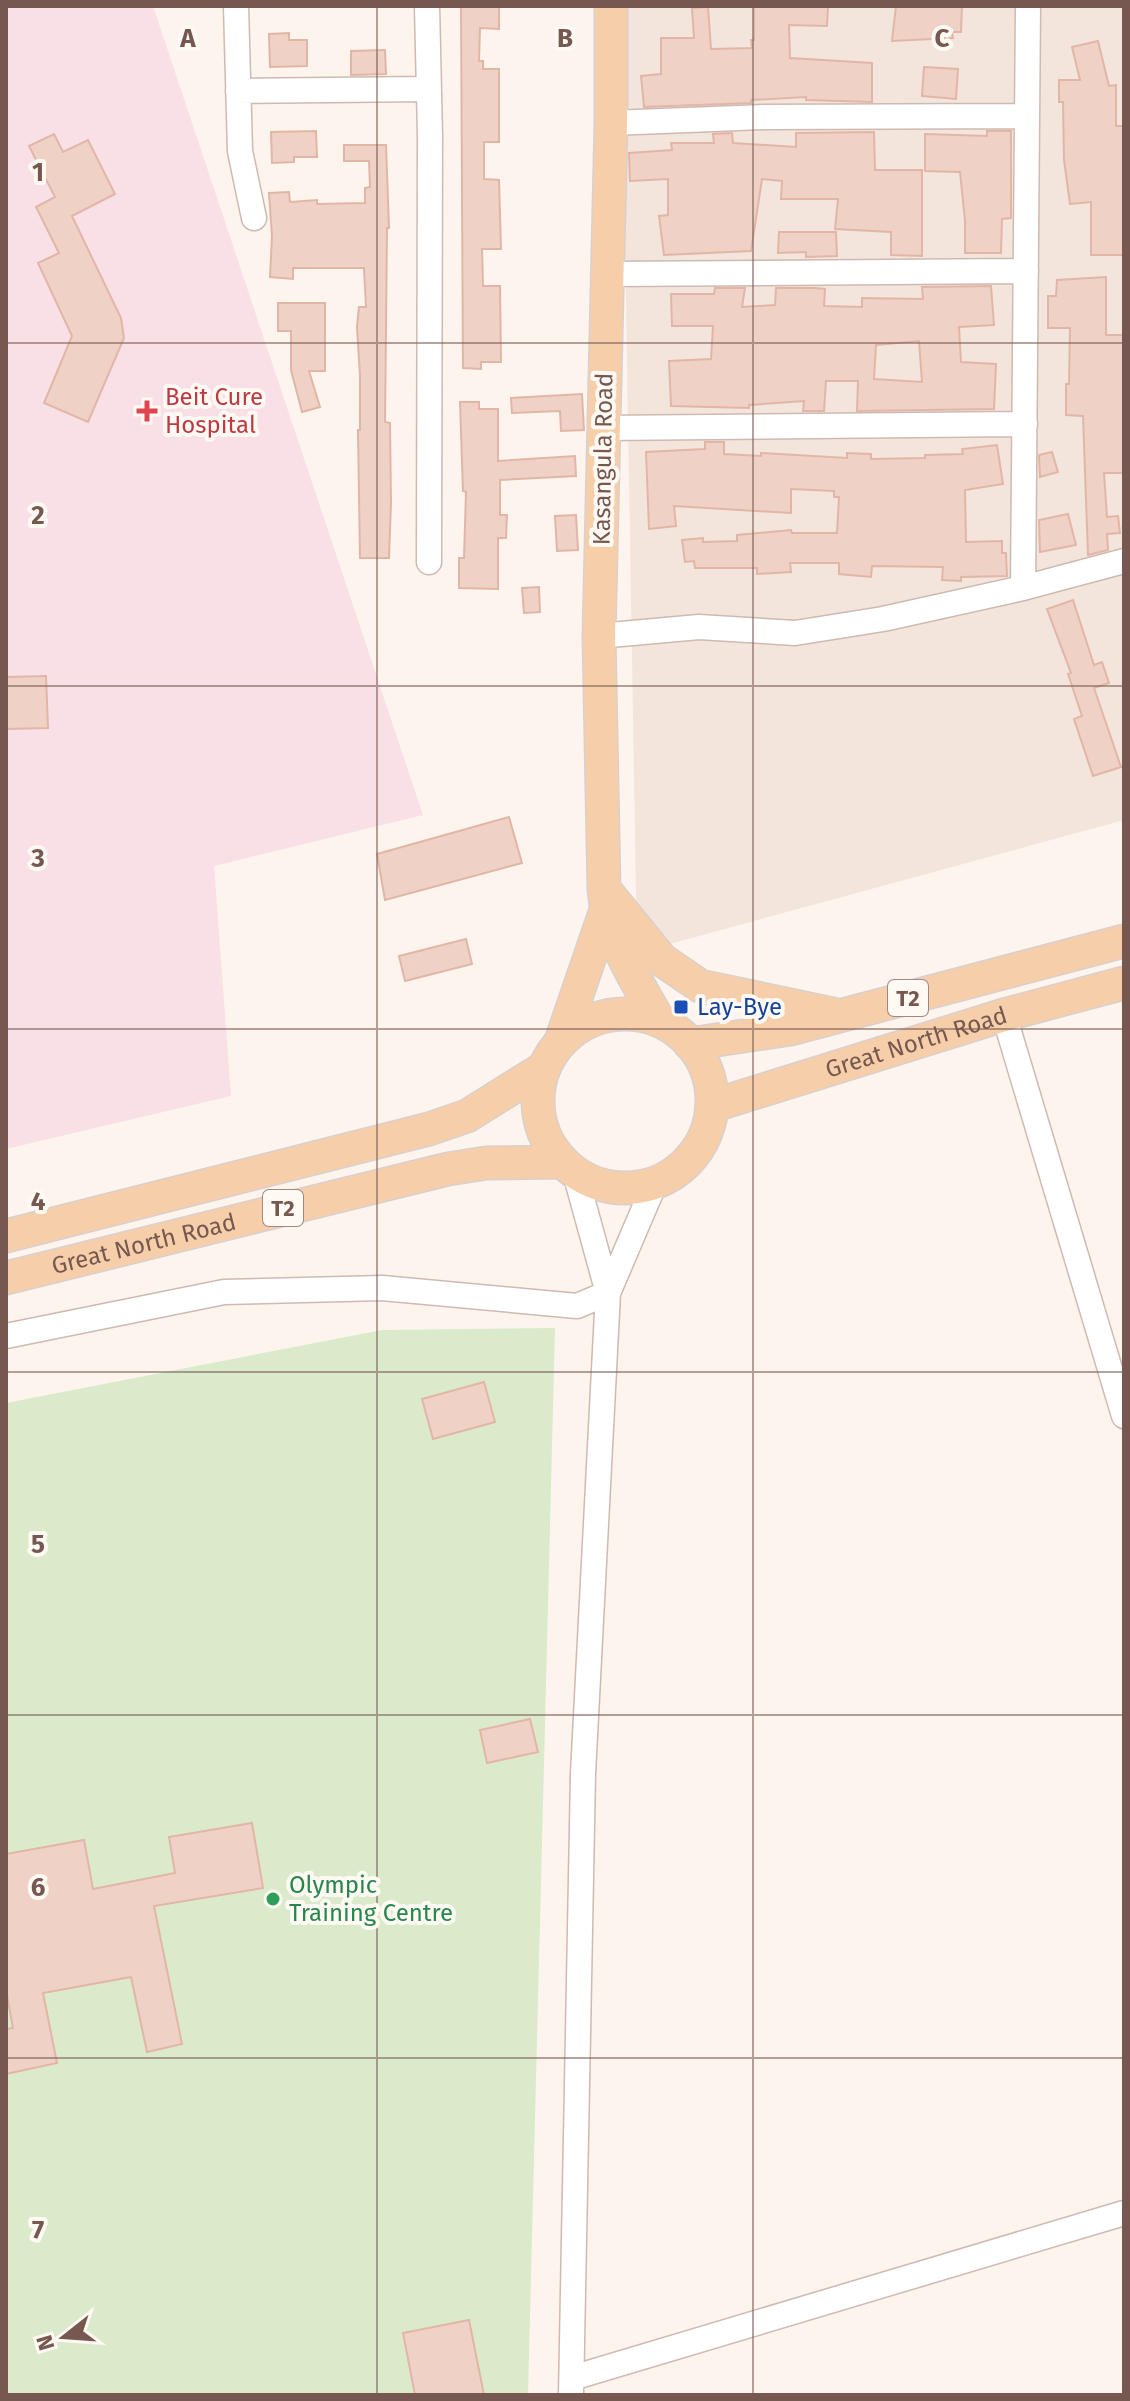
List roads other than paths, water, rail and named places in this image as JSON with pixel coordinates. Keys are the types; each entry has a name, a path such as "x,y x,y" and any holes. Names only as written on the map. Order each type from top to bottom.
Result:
{"main road":[{"name":"Kasangula Road","path":"611,6 599,636 605,901 630,970 659,1021"},
{"name":"Kasangula Road","path":"561,1041 605,901"},
{"path":"605,901 662,960 700,986 843,1016"},
{"name":"Great North Road","path":"690,1044 790,1029 1124,941"},
{"name":"Great North Road","path":"712,1106 1004,1015 1124,983"},
{"name":"T2","path":"626,1013 670,1027 690,1044 707,1073 712,1106 703,1138 695,1153 671,1175 640,1187 606,1186 569,1167 544,1134 540,1118 539,1084 544,1068 561,1041 573,1030 599,1017 626,1013"},
{"name":"Great North Road","path":"6,1236 429,1129 467,1116 544,1068"},
{"name":"Great North Road","path":"6,1278 448,1169 486,1163 569,1167"}],"street":[{"path":"236,6 240,151 254,218"},
{"path":"427,6 429,562"},
{"path":"1023,588 1028,6"},
{"path":"238,91 428,89"},
{"path":"611,123 765,117 1027,116"},
{"path":"608,274 1026,271"},
{"path":"604,428 1025,424"},
{"path":"599,636 699,627 795,633 883,619 1023,588 1124,561"},
{"path":"1004,1015 1124,1416"},
{"path":"569,1167 608,1293"},
{"path":"655,1183 608,1293 583,1774 572,2386 1124,2213"},
{"path":"6,1336 224,1292 382,1288 577,1306 608,1293"}],"place":[{"name":"Beit Cure Hospital","path":"147,411"},
{"name":"Lay-Bye","path":"681,1007"},
{"name":"Olympic Training Centre","path":"273,1899"}]}
